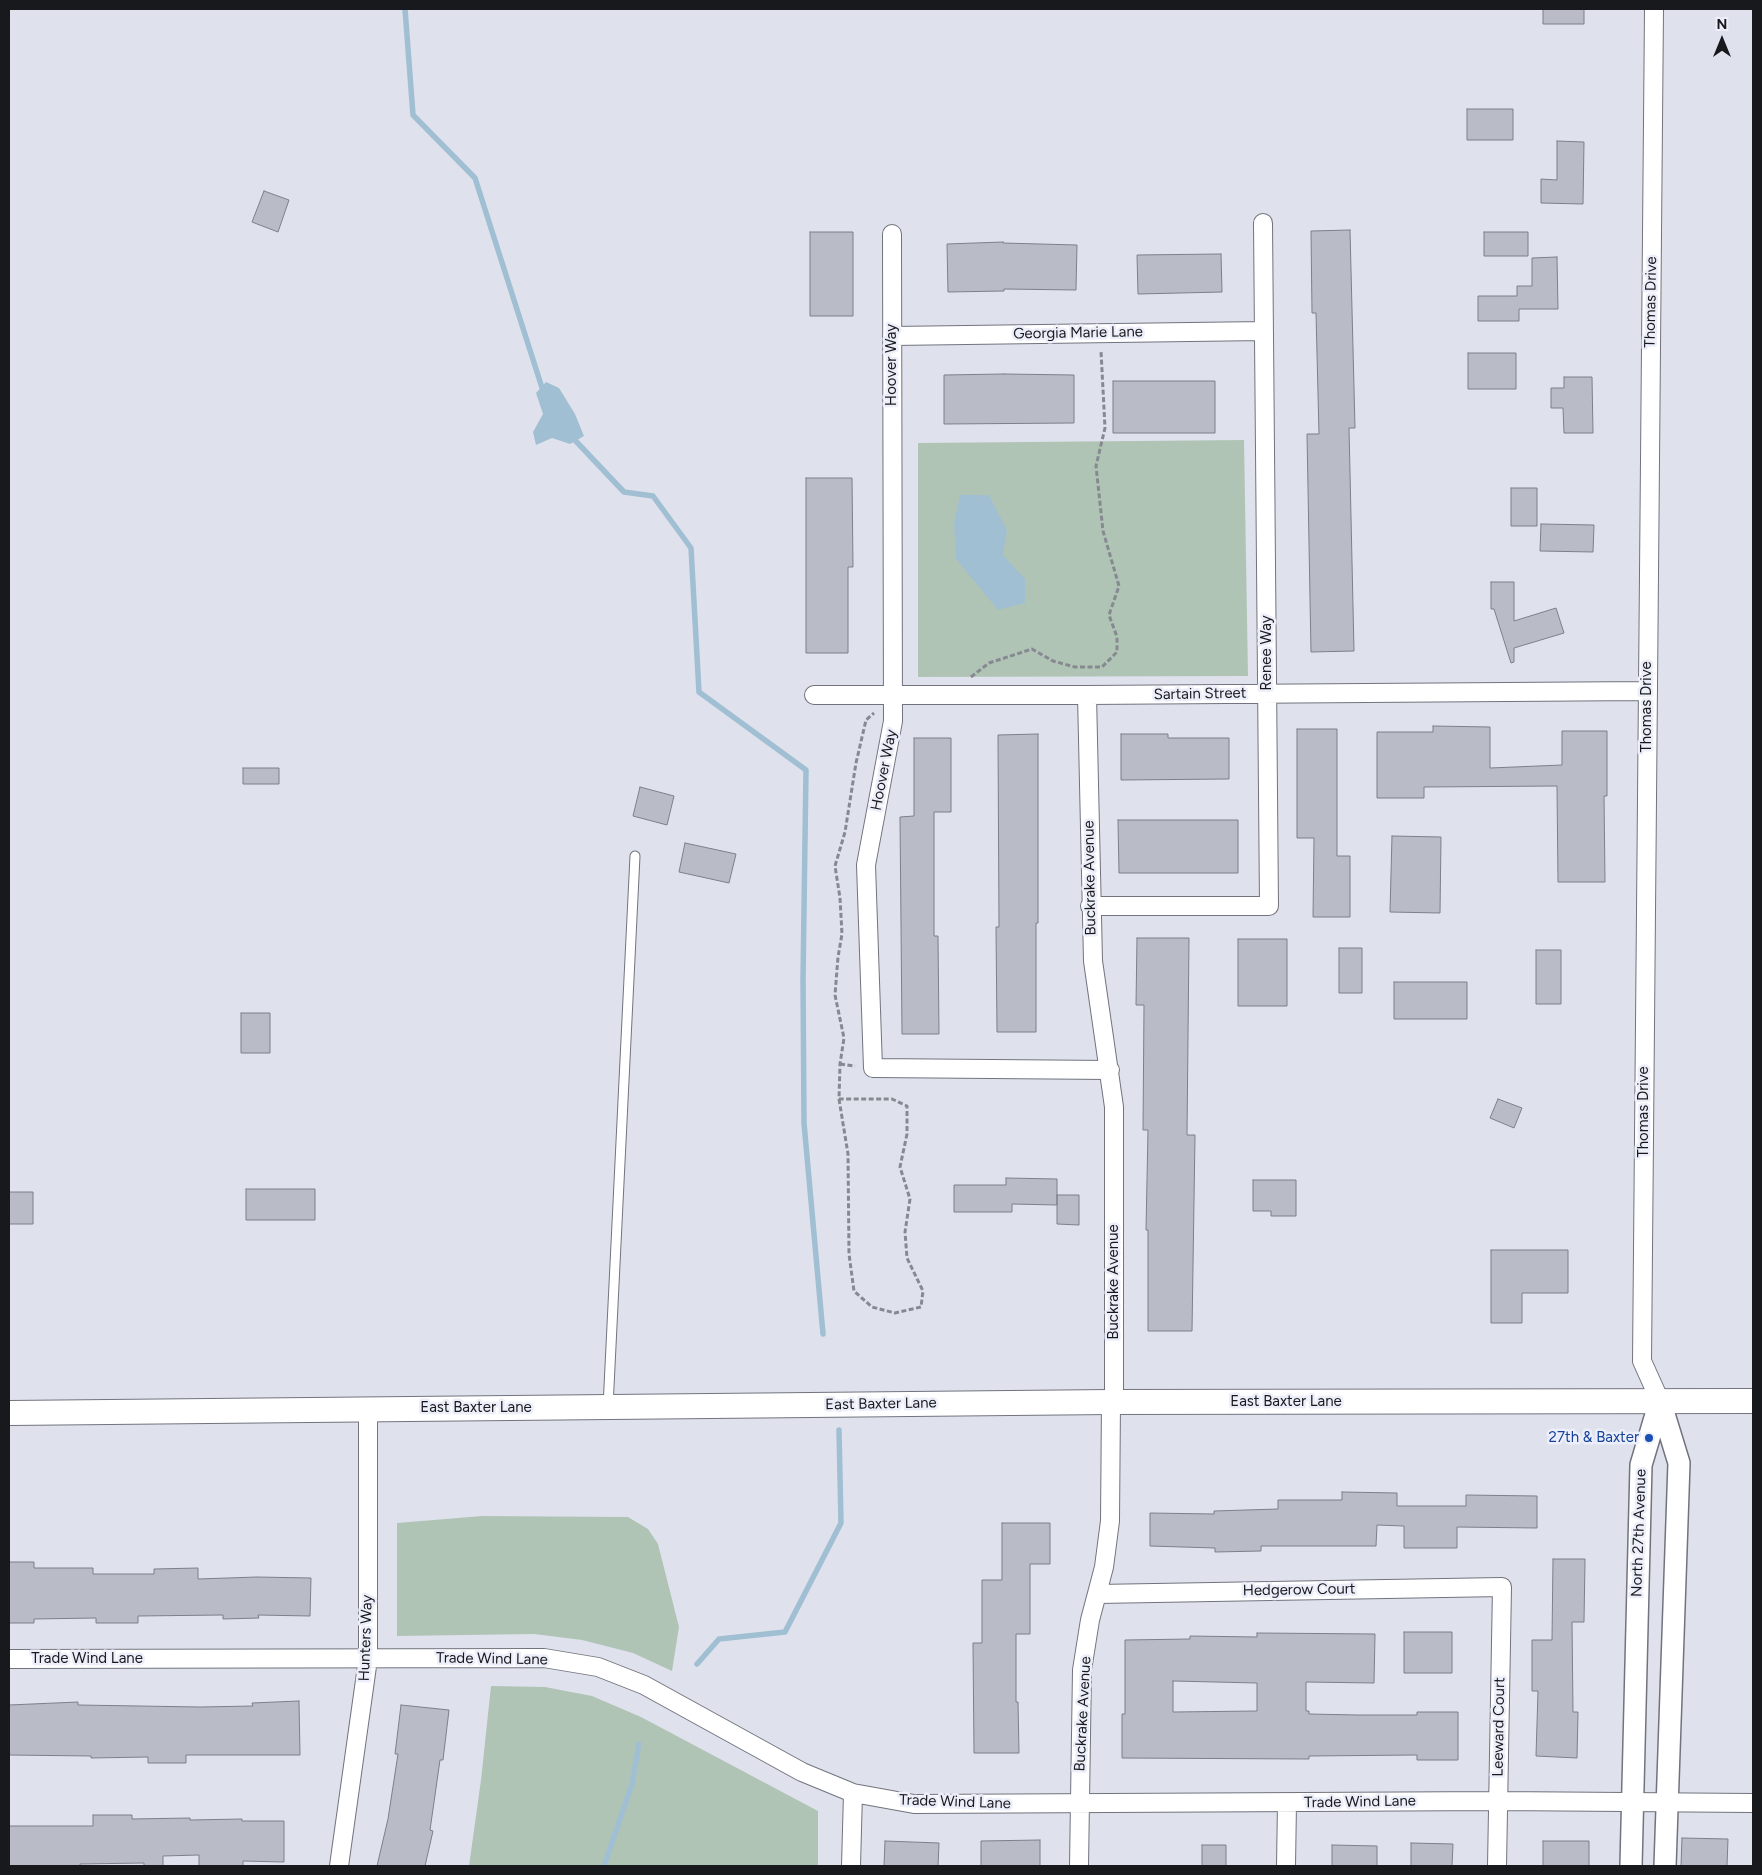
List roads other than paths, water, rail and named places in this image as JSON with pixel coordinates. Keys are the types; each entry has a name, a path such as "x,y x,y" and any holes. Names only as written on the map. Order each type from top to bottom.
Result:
{"main road":[{"name":"East Baxter Lane","path":"9,1413 1111,1402 1753,1400"}],"street":[{"name":"Thomas Drive","path":"1654,9 1642,1360 1660,1401"},
{"name":"Renee Way","path":"1090,906 1269,906 1263,223"},
{"name":"Hoover Way","path":"892,234 893,721 866,865 873,1068 1110,1070"},
{"name":"Georgia Marie Lane","path":"892,336 1264,331"},
{"name":"Sartain Street","path":"814,696 1087,696 1647,691"},
{"name":"Buckrake Avenue","path":"1079,1866 1082,1670 1090,1620 1104,1568 1110,1521 1111,1402 1114,1396 1114,1106 1093,961 1090,906 1087,696"},
{"name":"North 27th Avenue","path":"1631,1866 1640,1465 1660,1401"},
{"path":"1660,1401 1679,1463 1665,1866"},
{"name":"Hunters Way","path":"339,1866 368,1659 368,1408"},
{"name":"Hedgerow Court","path":"1097,1594 1502,1587"},
{"name":"Leeward Court","path":"1497,1866 1502,1587"},
{"name":"Trade Wind Lane","path":"9,1659 544,1658 598,1667 644,1685 802,1772 853,1793 914,1804 1287,1803 1498,1800 1753,1804"},
{"path":"851,1866 853,1793"},
{"path":"1286,1866 1287,1803"}],"lane":[{"path":"608,1407 635,856"}],"water":[{"path":"546,382 559,388 575,414 584,436 570,444 552,438 536,445 533,432 543,414 536,393"},
{"path":"960,495 989,495 1007,530 1003,555 1025,579 1025,603 998,610 956,559 954,523"}],"waterway":[{"path":"405,9 413,115 475,178 544,394"},
{"path":"571,436 624,492 653,496 691,548 699,692 806,770 803,980 804,1123 823,1334"},
{"path":"697,1664 719,1639 785,1632 841,1523 839,1430"},
{"path":"604,1866 632,1784 639,1744"}],"place":[{"name":"27th & Baxter","path":"1649,1438"}]}
